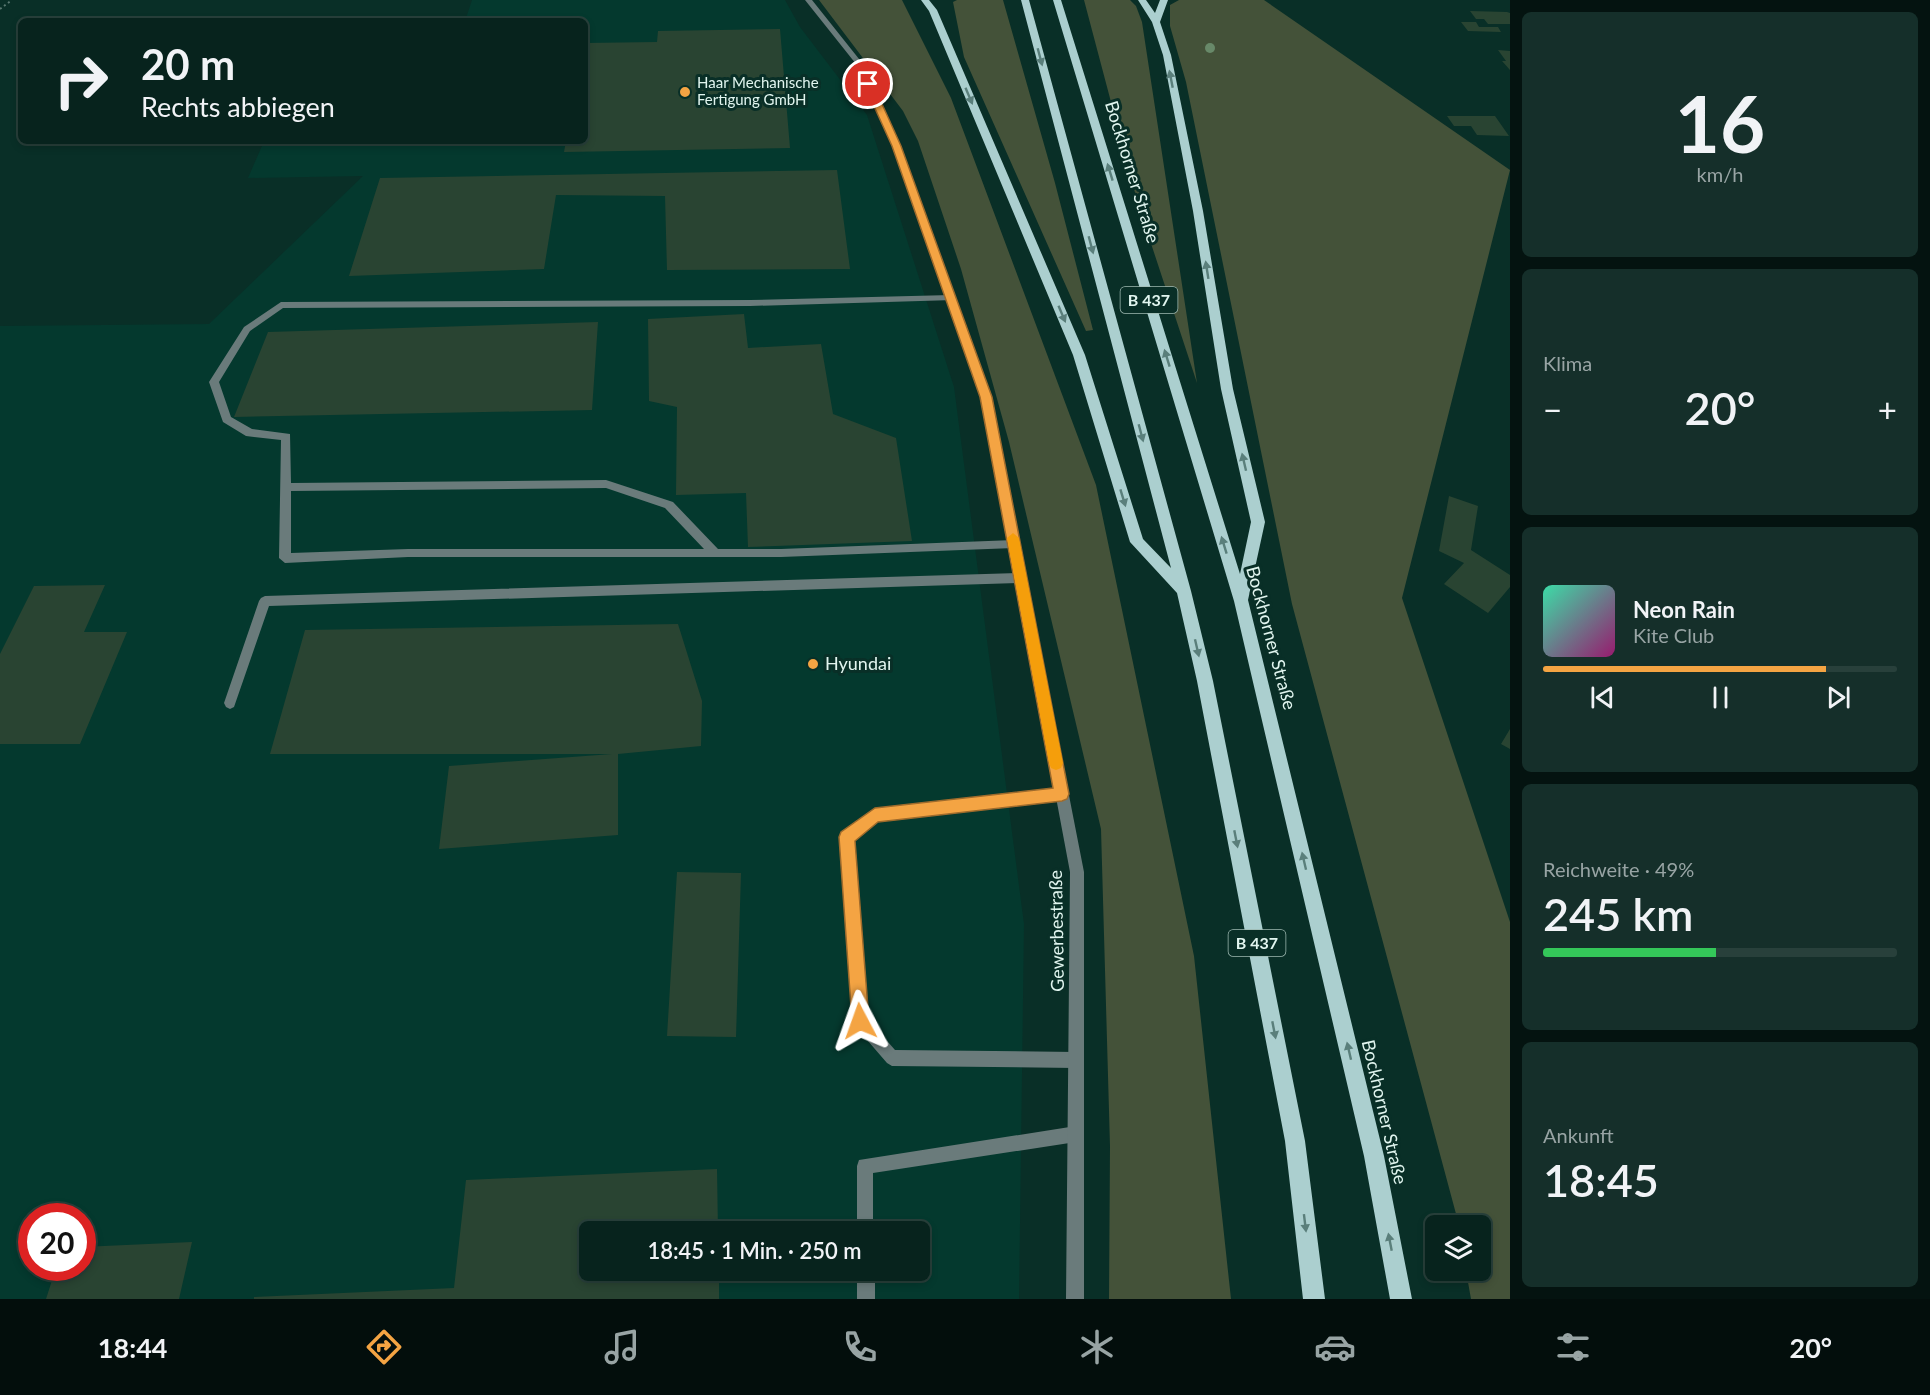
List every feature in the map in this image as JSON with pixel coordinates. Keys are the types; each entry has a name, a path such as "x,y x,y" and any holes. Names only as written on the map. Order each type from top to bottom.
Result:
{"main road":[{"name":"B 437","path":"1025,0 1184,591 1205,681 1295,1141 1314,1299"},
{"name":"Bockhorner Straße","path":"1057,0 1241,601 1374,1156 1401,1299"},
{"path":"1142,0 1156,22 1167,55 1198,211 1227,389 1258,522 1241,601"},
{"path":"1156,22 1164,0"},
{"path":"932,3 1079,355 1137,542 1184,591"}],"street":[{"name":"Gewerbestraße","path":"808,0 859,64 897,146 986,397 1077,872 1075,1299"},
{"path":"951,298 738,303 280,305 248,329 214,381 227,418 250,433 286,437 285,558 408,553 781,553 1014,544"},
{"path":"286,487 606,484 669,505 715,553"},
{"path":"230,703 265,601 1020,578"},
{"path":"1062,794 875,815 847,837 860,1021 892,1058 1076,1060"},
{"path":"866,1221 865,1166 1076,1134"},
{"path":"866,1281 866,1299"}],"path":[{"path":"0,9 12,0"}],"shaded area":[{"path":"472,0 785,0 800,27 867,115 954,387 1024,924 1019,1299 0,1299 0,326 209,324 363,176 248,178 263,144 588,144 588,18 466,18"},
{"path":"819,0 902,0 951,98 1096,485 1194,956 1231,1299 1109,1299 1110,1146 1101,829 1009,442 961,269 918,141 903,111"},
{"path":"957,0 1003,0 1055,183 1093,330 1086,331 964,57 953,2"},
{"path":"1084,0 1130,0 1136,6 1142,22 1197,383 1138,204"},
{"path":"1179,0 1264,0 1510,170 1402,598 1510,922 1510,1299 1471,1299 1468,1281 1491,1281 1491,1215 1456,1215 1292,604 1186,82 1170,26 1170,5"}],"building":[{"path":"1470,11 1507,12 1510,13 1510,24 1488,24 1484,19 1476,19"},
{"path":"1461,22 1476,22 1479,27 1498,27 1501,32 1468,31"},
{"name":"Haar Mechanische Fertigung GmbH","path":"780,29 790,148 564,152 565,144 588,144 588,43 657,42 658,31"},
{"path":"1498,50 1510,51 1510,70 1502,61 1506,61"},
{"path":"1447,116 1495,116 1509,136 1477,135 1471,126 1454,126"},
{"path":"837,170 850,269 667,270 665,196 556,195 544,269 349,276 380,178"},
{"path":"744,314 748,348 821,344 833,414 896,438 912,541 748,547 746,493 676,495 677,407 649,401 648,319"},
{"path":"598,322 592,410 234,417 268,332"},
{"path":"1449,496 1478,506 1471,550 1510,575 1510,587 1488,613 1444,584 1464,563 1439,551"},
{"path":"105,585 84,632 127,632 80,744 0,744 0,654 34,586"},
{"path":"678,624 702,701 701,746 618,754 618,835 439,849 449,766 612,754 270,754 305,630"},
{"path":"1510,729 1510,749 1501,744"},
{"path":"677,872 741,873 736,1037 667,1036"},
{"path":"717,1169 718,1221 579,1221 579,1281 719,1281 719,1299 254,1299 254,1297 454,1288 466,1180"},
{"path":"192,1242 179,1299 46,1299 52,1281 96,1281 96,1246"}],"slow traffic":[{"path":"1013,538 1056,763"}],"place":[{"name":"Haar Mechanische Fertigung GmbH","path":"685,92"},
{"name":"Hyundai","path":"813,664"}],"route":[{"path":"860,1021 847,837 875,815 1062,794 986,397 897,146 868,84"}]}
